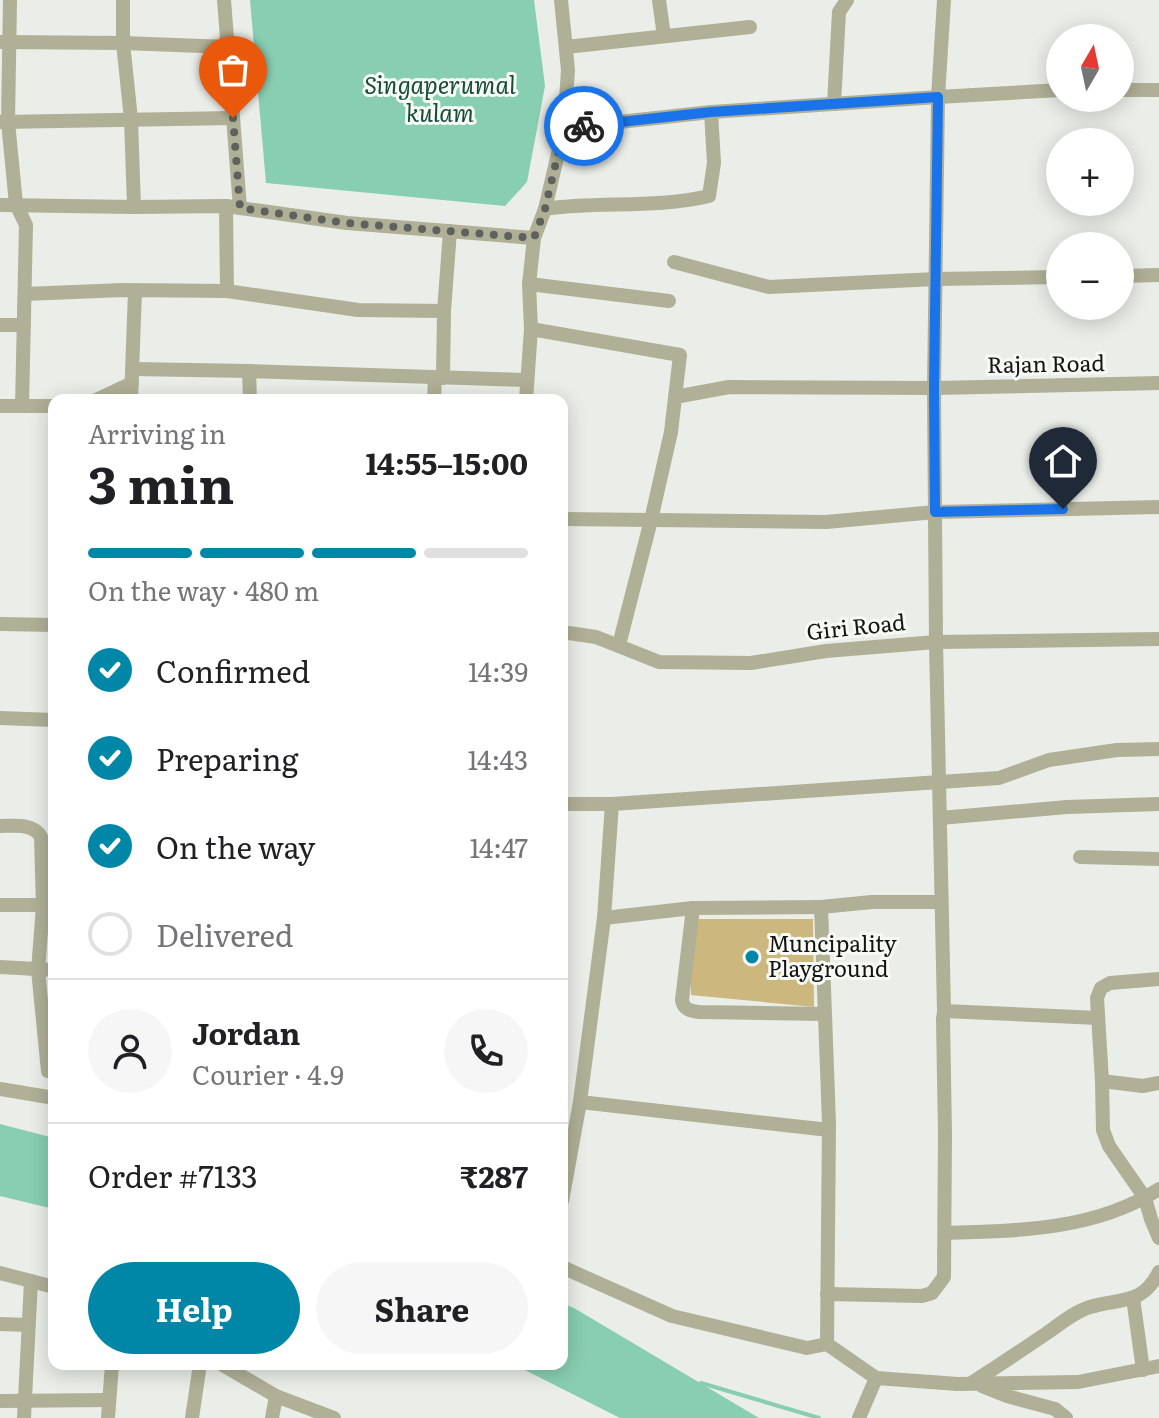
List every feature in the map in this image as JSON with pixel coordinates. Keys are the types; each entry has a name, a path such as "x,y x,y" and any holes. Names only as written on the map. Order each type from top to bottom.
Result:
{"street":[{"path":"10,0 4,42 4,122 16,204 26,225 22,406"},
{"path":"123,0 134,207"},
{"path":"224,0 233,118 233,207 227,291"},
{"path":"526,394 531,329 529,284 534,238 545,209 564,128 568,70 561,0"},
{"path":"659,0 664,36"},
{"path":"834,104 839,12 847,0"},
{"path":"827,1294 922,1296 932,1293 944,1277 944,1011 934,388 938,97 944,0"},
{"path":"566,47 750,27"},
{"path":"4,42 228,47"},
{"path":"1134,90 1159,90"},
{"path":"564,128 711,112 1046,91"},
{"path":"545,209 570,205 681,202 709,196 714,163 711,112"},
{"path":"4,122 233,118"},
{"path":"0,205 233,207 347,223 534,238"},
{"path":"435,394 450,231"},
{"path":"674,262 769,287 1046,277"},
{"path":"1134,276 1159,275"},
{"path":"529,284 669,301"},
{"path":"131,394 135,291"},
{"path":"25,294 227,291 358,310 444,311"},
{"path":"0,325 24,325"},
{"path":"531,329 680,355 671,432 619,645"},
{"path":"105,394 132,376 249,371 526,380"},
{"path":"249,371 250,394"},
{"name":"Rajan Road","path":"675,397 729,387 934,388 1159,383"},
{"path":"0,406 48,406"},
{"path":"568,519 826,522 935,512 1159,507"},
{"path":"0,624 48,625"},
{"name":"Giri Road","path":"568,633 596,637 659,662 751,663 826,651 936,642 1159,639"},
{"path":"0,718 48,720"},
{"path":"568,804 612,804 999,778 1049,760 1117,750 1159,749"},
{"path":"568,1168 580,1102 604,918 612,804"},
{"path":"940,818 1067,807 1159,804"},
{"path":"0,826 34,828 39,832 48,898"},
{"path":"1080,857 1159,859"},
{"path":"604,918 693,908 941,902"},
{"path":"0,905 48,905"},
{"path":"821,907 829,1130 827,1344"},
{"path":"693,908 682,1000 687,1009 699,1012 825,1014"},
{"path":"48,911 38,970 48,1071"},
{"path":"0,967 48,970"},
{"path":"1159,979 1110,983 1101,988 1097,998 1103,1130 1109,1146 1145,1198 1159,1238"},
{"path":"944,1011 1098,1018"},
{"path":"1102,1081 1143,1086 1159,1083"},
{"path":"0,1089 48,1097"},
{"path":"580,1102 829,1130"},
{"path":"945,1233 1022,1231 1066,1224 1112,1212 1159,1189"},
{"path":"568,1270 672,1316 807,1348 827,1344 876,1378 958,1384 1078,1382 1159,1366"},
{"path":"973,1383 1078,1313 1142,1293 1155,1281 1159,1272"},
{"path":"0,1273 48,1285"},
{"path":"24,1418 31,1281"},
{"path":"1133,1298 1143,1370"},
{"path":"0,1324 28,1325"},
{"path":"108,1418 112,1370"},
{"path":"192,1418 199,1370"},
{"path":"231,1370 276,1396 334,1418"},
{"path":"859,1418 876,1378"},
{"path":"973,1383 1055,1409 1066,1418"},
{"path":"272,1418 276,1396"},
{"path":"0,1401 109,1400"}],"shaded area":[{"name":"Muncipality Playground","path":"691,919 813,919 814,1007 691,995"}],"water":[{"name":"Singaperumal kulam","path":"250,0 534,0 545,86 527,182 505,206 266,183"},
{"path":"0,1124 48,1136 48,1208 0,1196"},
{"path":"568,1306 759,1418 620,1418 525,1370 568,1370"}],"waterway":[{"path":"701,1383 819,1418"}],"way so far":[{"path":"233,118 240,208 347,223 534,238 545,209 564,128 584,126"}],"place":[{"name":"Muncipality Playground","path":"752,957"}],"route":[{"path":"584,126 711,112 938,97 935,512 1063,509"}]}
